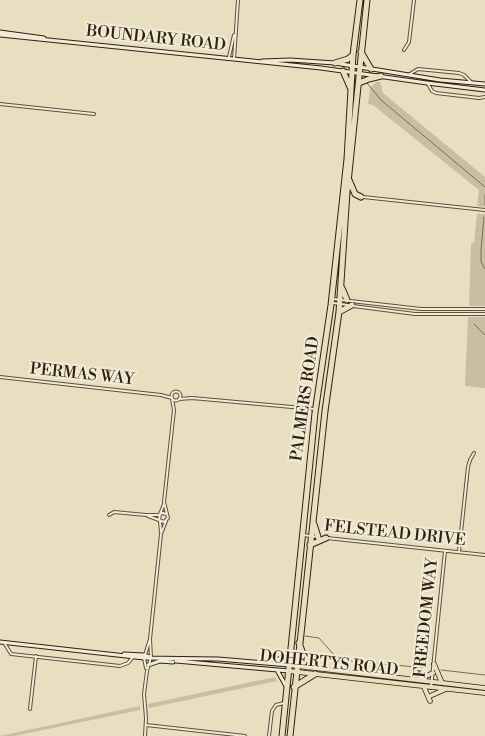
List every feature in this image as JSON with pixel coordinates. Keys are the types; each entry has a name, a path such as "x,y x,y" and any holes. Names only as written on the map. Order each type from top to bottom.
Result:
{"highway":[{"name":"PALMERS ROAD","path":"282,736 316,411 332,301 344,195 352,66 360,0"},
{"name":"PALMERS ROAD","path":"290,736 311,536 339,312 346,206 344,195 349,179 367,0"},
{"path":"361,52 371,69"},
{"path":"335,63 348,59 353,55"},
{"path":"343,71 351,90"},
{"path":"359,83 381,76"},
{"path":"349,179 355,194 361,197"},
{"path":"346,206 352,200 361,197"},
{"path":"341,288 347,300"},
{"path":"339,312 352,306"},
{"path":"313,521 318,537"},
{"path":"310,545 326,538"},
{"path":"299,643 308,667"},
{"path":"294,687 314,674"}],"main road":[{"name":"BOUNDARY ROAD","path":"0,34 54,40"},
{"name":"BOUNDARY ROAD","path":"0,34 352,72 371,69 440,80 485,84"},
{"name":"BOUNDARY ROAD","path":"256,61 282,60 335,63 352,66 381,76 485,90"},
{"path":"282,60 287,65"},
{"path":"410,74 412,78 419,81"},
{"name":"DOHERTYS ROAD","path":"0,642 133,657 144,656"},
{"path":"259,663 284,658 290,653"},
{"name":"DOHERTYS ROAD","path":"113,655 170,659 218,659 259,663 314,674 485,693"},
{"name":"DOHERTYS ROAD","path":"170,659 178,662 277,670 289,668"},
{"path":"148,666 160,661 178,662"},
{"path":"434,664 442,683"},
{"name":"DOHERTYS ROAD","path":"296,669 308,667 485,688"},
{"path":"277,670 288,689"},
{"path":"415,680 433,672"},
{"path":"424,687 430,701"},
{"path":"430,696 446,689"}],"street":[{"path":"231,59 238,0"},
{"path":"404,50 409,42 414,0"},
{"name":"BOUNDARY ROAD","path":"410,74 418,68 459,73 472,83"},
{"name":"BOUNDARY ROAD","path":"427,83 436,94 485,97"},
{"path":"0,104 94,114"},
{"path":"344,195 485,210"},
{"path":"340,302 347,300 410,308 485,309"},
{"path":"332,301 352,306 396,312 485,314"},
{"path":"387,310 388,305"},
{"path":"396,312 397,307"},
{"path":"409,313 410,308"},
{"path":"464,309 464,314"},
{"name":"PERMAS WAY","path":"0,377 161,394 179,393"},
{"path":"145,736 144,701 147,670 151,657 150,639 161,534 160,514 164,502 174,410 173,392"},
{"path":"174,410 179,399 179,393 192,398"},
{"name":"PERMAS WAY","path":"161,394 172,399 179,399"},
{"path":"179,399 192,398 316,411"},
{"path":"309,410 316,411"},
{"path":"459,552 468,467 474,453"},
{"path":"161,534 168,518 164,502"},
{"path":"108,514 114,512 146,515 166,514"},
{"path":"146,515 160,521 166,521"},
{"name":"FELSTEAD DRIVE","path":"303,535 485,555"},
{"name":"FREEDOM WAY","path":"431,688 445,550"},
{"path":"147,670 144,656 150,639"},
{"name":"DOHERTYS ROAD","path":"5,643 6,648 12,654 120,666 128,663 133,657"},
{"path":"30,709 36,656"},
{"path":"269,735 274,708 286,702"},
{"path":"146,726 245,736"}],"shaded area":[{"path":"376,82 380,82 383,93 485,177 485,207 477,206 479,190 373,105 368,104 370,88"},
{"path":"477,214 485,214 485,306 469,306 471,243 474,243"},
{"path":"468,317 485,317 485,388 465,386"},
{"path":"275,677 277,681 149,708 148,704"},
{"path":"140,706 140,710 14,736 0,736"}],"waterway":[{"path":"367,83 381,100 485,187"},
{"path":"485,195 485,205"},
{"path":"484,217 481,262 485,269"},
{"path":"474,324 485,335"},
{"path":"305,636 319,638 335,656 342,660 426,668"},
{"path":"441,670 485,675"}]}
